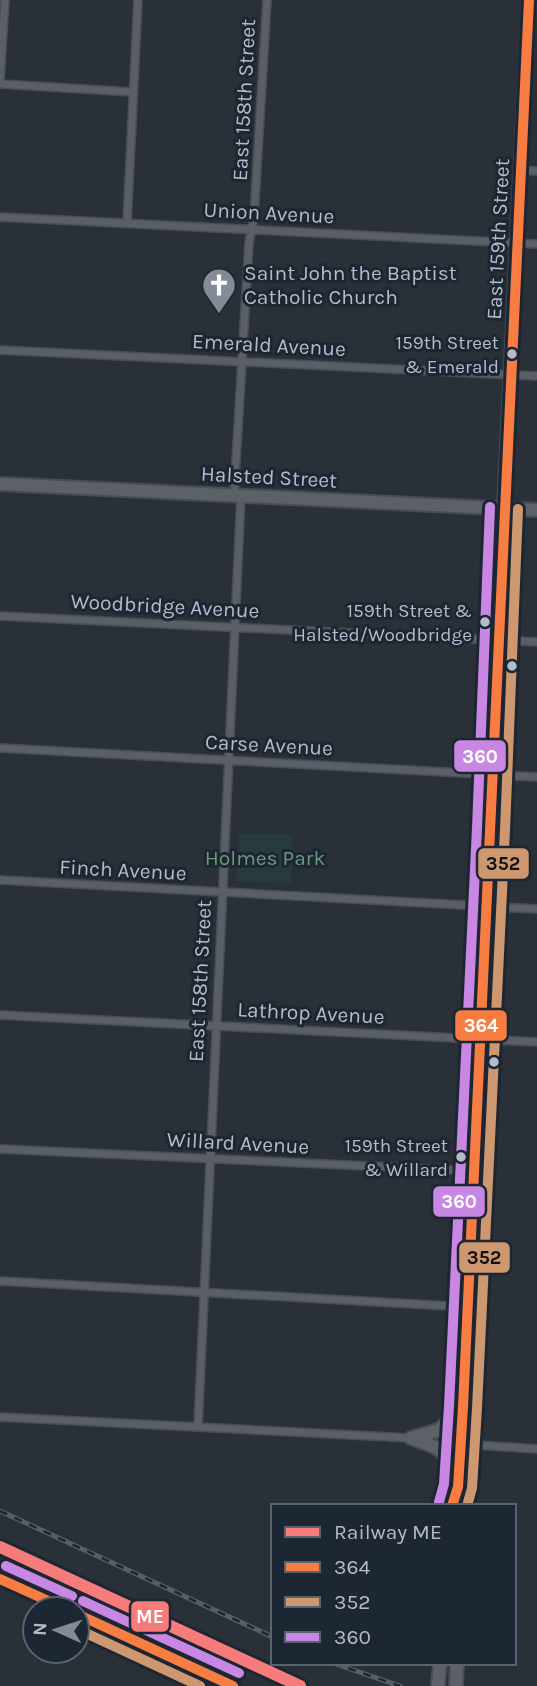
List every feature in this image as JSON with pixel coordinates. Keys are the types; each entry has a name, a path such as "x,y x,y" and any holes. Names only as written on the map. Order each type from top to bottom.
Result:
{"main road":[{"name":"East 159th Street","path":"461,1504 458,1487 494,775 517,243 533,37 529,0"},
{"name":"Halsted Street","path":"0,484 537,510"},
{"path":"411,1438 439,1430 463,1407"},
{"path":"411,1438 441,1450 458,1487"},
{"name":"East 159th Street","path":"453,1504 458,1487"},
{"path":"438,1686 440,1665"},
{"path":"456,1686 457,1665"}],"street":[{"path":"5,0 0,82 133,92"},
{"path":"127,223 138,0"},
{"name":"East 158th Street","path":"198,1427 234,627 243,361 267,0"},
{"path":"521,170 537,171"},
{"name":"Union Avenue","path":"0,217 537,244"},
{"name":"Emerald Avenue","path":"0,350 537,376"},
{"name":"Woodbridge Avenue","path":"0,616 537,642"},
{"name":"Carse Avenue","path":"0,748 537,777"},
{"name":"Finch Avenue","path":"0,880 537,909"},
{"name":"Lathrop Avenue","path":"0,1015 537,1042"},
{"name":"Willard Avenue","path":"0,1149 475,1171"},
{"path":"0,1281 468,1307"},
{"path":"0,1417 411,1438"},
{"path":"461,1444 537,1449"},
{"path":"0,1579 35,1595"},
{"path":"91,1620 233,1686"},
{"path":"186,1686 188,1665"}],"green space":[{"name":"Holmes Park","path":"239,833 293,835 291,884 236,881"}],"railway":[{"path":"0,1511 271,1636"},
{"path":"339,1665 400,1686"}],"rail line":[{"name":"ME","path":"0,1547 300,1686"}],"transit line":[{"name":"364","path":"453,1504 458,1487 463,1407 529,0"},
{"name":"360","path":"439,1502 444,1484 449,1406 490,507"},
{"name":"352","path":"468,1504 472,1488 477,1408 518,509"},
{"name":"360","path":"6,1566 70,1595"},
{"name":"364","path":"0,1579 35,1595"},
{"name":"360","path":"91,1605 239,1673"},
{"name":"364","path":"91,1620 233,1686"},
{"name":"352","path":"91,1635 200,1686"}],"place":[{"name":"Saint John the Baptist Catholic Church","path":"219,315"},
{"name":"159th Street & Emerald","path":"512,354"},
{"name":"159th Street & Halsted/Woodbridge","path":"485,622"},
{"name":"159th Street & Willard","path":"461,1157"}]}
